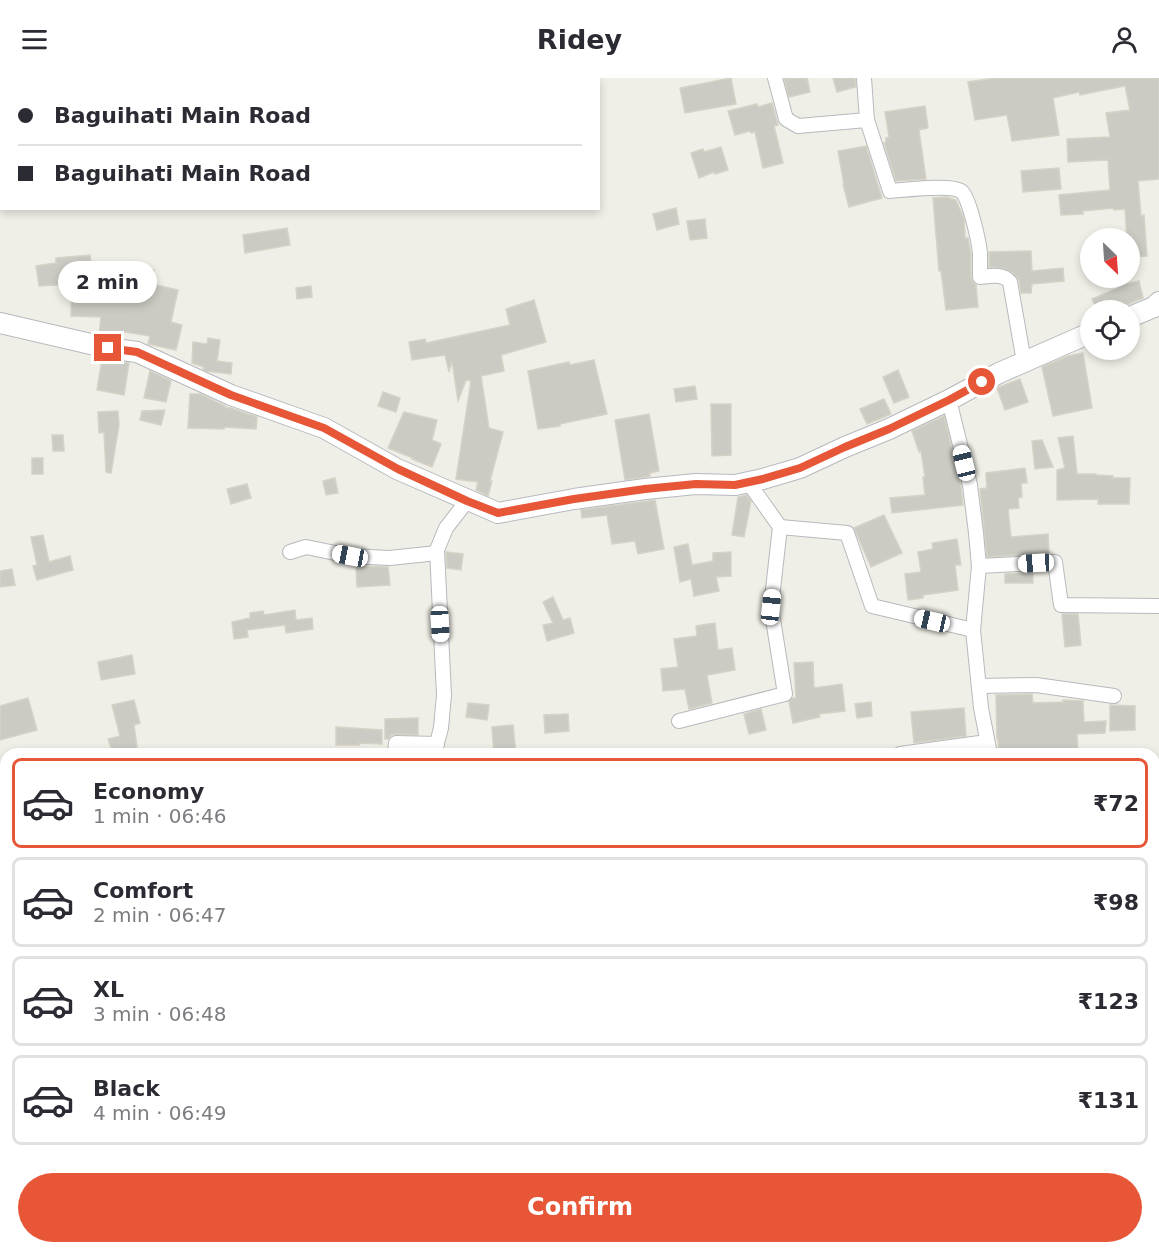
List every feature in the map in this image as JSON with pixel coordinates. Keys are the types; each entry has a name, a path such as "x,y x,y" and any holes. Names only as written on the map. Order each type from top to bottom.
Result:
{"street":[{"path":"775,78 786,119 798,126 867,120"},
{"path":"864,78 867,120 890,190 948,188 961,191 966,197 980,251 980,277 1001,276 1010,282 1024,362"},
{"path":"1140,313 1154,307 1159,302"},
{"path":"0,323 108,348 137,352 231,395 324,428 398,469 498,513 645,489 696,484 735,485 800,468 889,429 999,373 1080,337"},
{"path":"949,400 970,485 976,533 979,566 973,630 981,708 989,748"},
{"path":"679,721 785,694 771,607 780,527 748,482"},
{"path":"435,748 441,728 444,695 437,550 446,528 467,501"},
{"path":"780,527 847,533 872,606 973,630"},
{"path":"290,552 306,547 350,556 390,558 437,553"},
{"path":"979,566 1055,562 1061,605 1159,606"},
{"path":"979,686 1036,685 1114,696"},
{"path":"396,748 396,743 428,748"}],"building":[{"path":"731,78 736,104 685,113 680,88"},
{"path":"784,78 807,78 810,92 789,97"},
{"path":"833,78 855,78 856,87 837,92"},
{"path":"996,78 1159,78 1159,179 1138,181 1141,216 1144,215 1147,256 1140,256 1140,228 1126,228 1125,209 1114,210 1114,208 1083,211 1083,214 1061,215 1059,195 1110,190 1108,160 1068,162 1067,139 1110,137 1106,113 1130,110 1125,86 1053,98 1059,135 1012,141 1007,115 975,120 968,82"},
{"path":"772,103 778,125 774,126 783,163 763,168 755,132 735,135 728,111"},
{"path":"925,106 928,128 919,130 926,179 896,181 884,143 889,137 885,112"},
{"path":"866,146 882,198 849,207 838,151"},
{"path":"721,147 728,170 699,178 691,153"},
{"path":"1059,168 1061,189 1023,192 1021,171"},
{"path":"947,197 956,200 964,219 965,238 968,238 971,254 971,278 976,285 978,307 946,310 941,271 939,271 933,198"},
{"path":"676,208 679,224 657,230 653,214"},
{"path":"705,219 707,238 690,240 687,221"},
{"path":"287,228 290,245 245,253 243,235"},
{"path":"1031,251 1032,271 1063,268 1064,281 1032,284 1031,293 1021,293 1019,280 1013,273 1002,268 989,267 989,252"},
{"path":"90,255 92,274 128,278 129,268 154,270 152,284 178,290 171,322 182,325 176,350 148,344 150,336 119,331 118,337 99,334 101,317 71,316 72,284 39,286 36,266 56,263 56,258"},
{"path":"1140,285 1143,298 1138,300 1092,299 1118,288 1140,288"},
{"path":"311,286 312,297 297,299 296,288"},
{"path":"534,300 546,342 501,355 504,371 481,376 489,428 503,432 488,496 476,490 478,482 456,479 471,381 466,380 458,401 452,361 449,372 445,355 412,360 409,342 425,339 426,343 510,325 506,309"},
{"path":"208,338 220,340 217,361 232,363 231,374 206,371 204,367 192,363 193,342 207,344"},
{"path":"1080,354 1080,360 1084,360 1092,408 1053,416 1042,367"},
{"path":"102,359 129,363 124,395 97,390"},
{"path":"594,360 607,414 538,429 528,371 569,362 570,365"},
{"path":"898,370 909,397 894,403 883,377"},
{"path":"150,371 171,381 166,402 144,398"},
{"path":"1020,379 1028,402 1005,410 997,388"},
{"path":"695,386 697,399 676,402 674,389"},
{"path":"383,392 400,398 396,412 378,406"},
{"path":"190,394 200,394 225,407 257,417 256,429 188,428"},
{"path":"884,399 891,414 867,424 860,409"},
{"path":"711,404 731,404 731,455 712,456"},
{"path":"165,410 161,425 140,420 142,411"},
{"path":"118,411 119,425 111,473 106,472 104,432 99,433 98,412"},
{"path":"404,412 437,420 432,440 441,444 432,467 388,448"},
{"path":"649,414 659,471 650,473 650,476 625,480 615,420"},
{"path":"944,416 961,487 963,505 892,513 890,498 925,495 921,451 919,452 912,431"},
{"path":"52,435 63,435 64,451 53,451"},
{"path":"1073,436 1077,474 1130,478 1129,504 1098,504 1098,499 1057,500 1057,470 1065,468 1058,438"},
{"path":"1042,440 1053,467 1035,469 1032,441"},
{"path":"32,458 43,458 43,474 32,474"},
{"path":"1025,468 1027,483 1021,483 1022,497 1018,498 1019,508 1008,509 1011,537 1048,534 1049,553 987,557 980,489 987,488 986,473"},
{"path":"335,478 338,493 326,495 323,481"},
{"path":"247,484 251,498 231,504 227,489"},
{"path":"746,495 751,501 744,537 732,535 738,497"},
{"path":"655,500 664,549 638,554 635,541 612,544 607,515 582,518 581,510"},
{"path":"884,515 902,553 871,567 854,528"},
{"path":"43,535 49,562 70,556 73,570 37,580 33,566 37,565 31,537"},
{"path":"957,539 961,565 955,565 958,590 923,595 923,598 908,600 905,574 921,572 918,552 933,549 932,543"},
{"path":"688,544 692,565 713,561 713,553 731,552 731,576 716,577 719,591 694,596 691,579 680,582 674,547"},
{"path":"446,552 463,554 461,570 447,568"},
{"path":"356,566 388,567 390,585 357,587"},
{"path":"12,569 15,585 0,587 0,571"},
{"path":"1033,572 1033,583 1005,583 1005,574"},
{"path":"553,597 563,620 570,618 574,633 547,641 543,625 553,623 543,602"},
{"path":"295,610 296,620 312,618 313,629 286,633 285,625 247,630 248,637 234,639 232,622 250,618 250,613 263,611 264,615"},
{"path":"1062,614 1078,614 1081,645 1065,647"},
{"path":"715,623 718,650 732,648 735,670 708,675 712,703 689,709 685,689 663,691 661,669 678,667 674,639 697,636 696,626"},
{"path":"132,655 135,674 101,680 98,662"},
{"path":"813,662 814,688 842,684 845,711 819,714 820,717 793,723 789,702 796,698 794,663"},
{"path":"1032,694 1033,703 1083,701 1084,722 1106,721 1105,733 1077,734 1078,748 999,748 996,695"},
{"path":"28,698 37,730 0,740 0,706"},
{"path":"134,700 140,723 134,725 137,748 111,748 108,739 120,736 112,705"},
{"path":"871,702 872,716 857,718 855,704"},
{"path":"468,703 489,705 487,720 466,717"},
{"path":"1110,705 1135,706 1135,730 1110,731"},
{"path":"964,708 966,736 914,743 911,712"},
{"path":"761,709 766,730 749,734 744,714"},
{"path":"568,714 569,731 545,733 544,715"},
{"path":"418,718 418,735 396,734 385,739 385,719"},
{"path":"513,725 515,748 494,748 492,727"},
{"path":"336,727 382,730 382,744 336,745"}],"route":[{"path":"108,348 137,352 231,395 324,428 398,469 498,513 645,489 696,484 735,485 763,479 800,468 889,429 982,382"}]}
